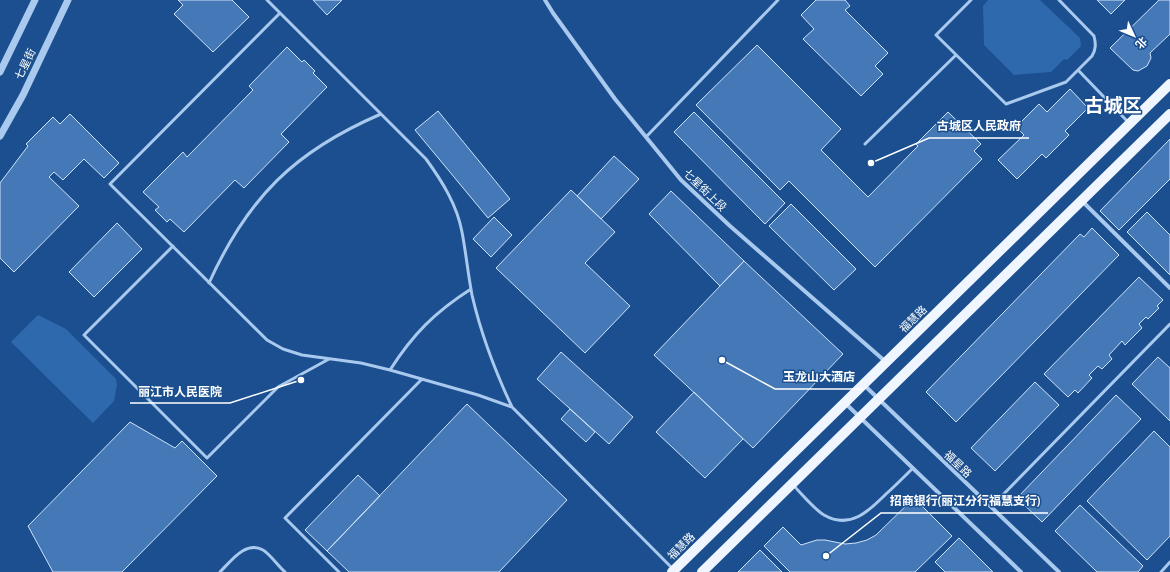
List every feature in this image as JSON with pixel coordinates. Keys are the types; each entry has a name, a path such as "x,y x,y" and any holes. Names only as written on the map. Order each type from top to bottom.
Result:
{"main road":[{"name":"福慧路","path":"673,571 1170,84"},
{"path":"702,572 1170,114"}],"street":[{"name":"七星街","path":"0,72 35,0"},
{"name":"七星街","path":"0,136 23,95 68,0"},
{"name":"七星街上段","path":"545,0 553,14 615,99 681,180 730,226 886,362"},
{"path":"1082,201 1170,288"},
{"name":"福星路","path":"863,384 990,508 1059,572"},
{"path":"845,403 1021,572"}],"lane":[{"path":"267,0 426,159 450,198 462,232 466,264 481,327 490,354 512,407 673,571"},
{"path":"646,137 778,0"},
{"path":"971,0 936,35 1006,104 1066,82 1092,56 1096,41 1090,31 1059,0"},
{"path":"280,13 110,184 267,340 283,349 302,355 361,362 478,395 512,407"},
{"path":"865,144 956,55"},
{"path":"1078,70 1130,124"},
{"path":"209,283 220,258 249,212 280,177 307,154 330,138 381,114"},
{"path":"173,246 84,335 207,458 278,387 330,358"},
{"path":"390,370 415,335 430,319 471,289"},
{"path":"990,508 1170,324"},
{"path":"339,572 285,518 422,379"},
{"path":"792,484 823,514 830,518 847,520 855,518 868,511 913,468"},
{"path":"220,572 241,552 250,547 262,550 285,572"},
{"path":"1160,572 1170,562"}],"shaded area":[{"path":"988,0 1040,0 1080,38 1081,46 1067,60 1064,59 1051,72 1014,75 984,45 983,6"},
{"path":"38,315 66,329 116,379 117,385 114,401 93,423 11,342"}],"building":[{"path":"178,0 232,0 249,17 213,52 174,14 183,5"},
{"path":"313,0 342,0 327,15"},
{"path":"816,0 845,0 850,6 845,10 888,53 875,66 883,74 861,96 803,39 814,29 801,15"},
{"path":"1097,0 1125,0 1111,14"},
{"path":"1159,0 1170,0 1170,34 1150,53 1151,58 1147,66 1138,71 1133,70 1110,48"},
{"path":"757,45 841,129 821,150 868,197 918,146 916,144 948,112 981,144 974,151 982,159 875,267 789,181 780,190 696,105"},
{"path":"287,47 302,62 304,60 315,71 313,73 327,87 281,134 289,142 244,188 235,180 184,232 170,219 167,222 155,210 159,207 143,192 183,152 187,157 253,90 249,86"},
{"path":"1070,89 1088,108 1065,131 1069,135 1046,158 1042,154 1017,179 998,160 1024,135 1016,127 1039,104 1047,112"},
{"path":"438,111 510,199 488,218 415,130"},
{"path":"694,112 785,203 765,224 674,132"},
{"path":"70,114 119,163 104,178 84,159 63,180 54,172 49,177 79,206 14,272 0,258 0,183 28,146 26,144 53,117 60,124"},
{"path":"1170,139 1170,179 1119,230 1100,211"},
{"path":"614,156 639,179 601,219 577,196"},
{"path":"571,190 615,232 585,263 630,306 585,353 496,268"},
{"path":"671,191 744,261 720,286 649,214"},
{"path":"791,204 856,269 834,290 769,226"},
{"path":"1147,212 1170,235 1170,275 1127,232"},
{"path":"494,217 512,235 491,257 473,239"},
{"path":"117,223 142,249 94,297 69,272"},
{"path":"1092,228 1119,255 956,422 926,392 1080,234 1084,237"},
{"path":"744,261 843,354 753,448 654,355"},
{"path":"1139,277 1163,300 1157,306 1159,308 1148,319 1146,317 1139,324 1142,328 1125,345 1122,341 1109,355 1112,359 1102,369 1098,366 1089,375 1092,378 1078,393 1075,390 1068,397 1044,374"},
{"path":"561,352 633,417 609,444 537,379"},
{"path":"1158,357 1170,368 1170,421 1132,384"},
{"path":"1035,382 1059,405 995,471 971,448"},
{"path":"694,392 743,439 705,478 656,432"},
{"path":"1116,395 1141,419 1042,522 1017,498"},
{"path":"467,404 567,500 499,572 349,572 327,551"},
{"path":"570,409 595,432 586,442 561,419"},
{"path":"130,422 175,448 182,441 217,476 122,572 53,572 28,526"},
{"path":"1154,431 1170,447 1170,536 1147,560 1087,501"},
{"path":"358,475 380,496 327,551 305,530"},
{"path":"914,498 952,536 915,572 790,572 764,546 783,527 801,545 817,540 845,544 867,540 876,535"},
{"path":"1080,505 1143,566 1138,572 1097,572 1055,531"},
{"path":"959,538 993,572 945,572 935,562"},
{"path":"760,550 782,572 738,572"}],"place":[{"name":"古城区人民政府","path":"871,163"},
{"name":"玉龙山大酒店","path":"722,360"},
{"name":"丽江市人民医院","path":"301,380"},
{"name":"招商银行(丽江分行福慧支行)","path":"826,556"}],"district":[{"name":"古城区","path":"1113,105"}]}
